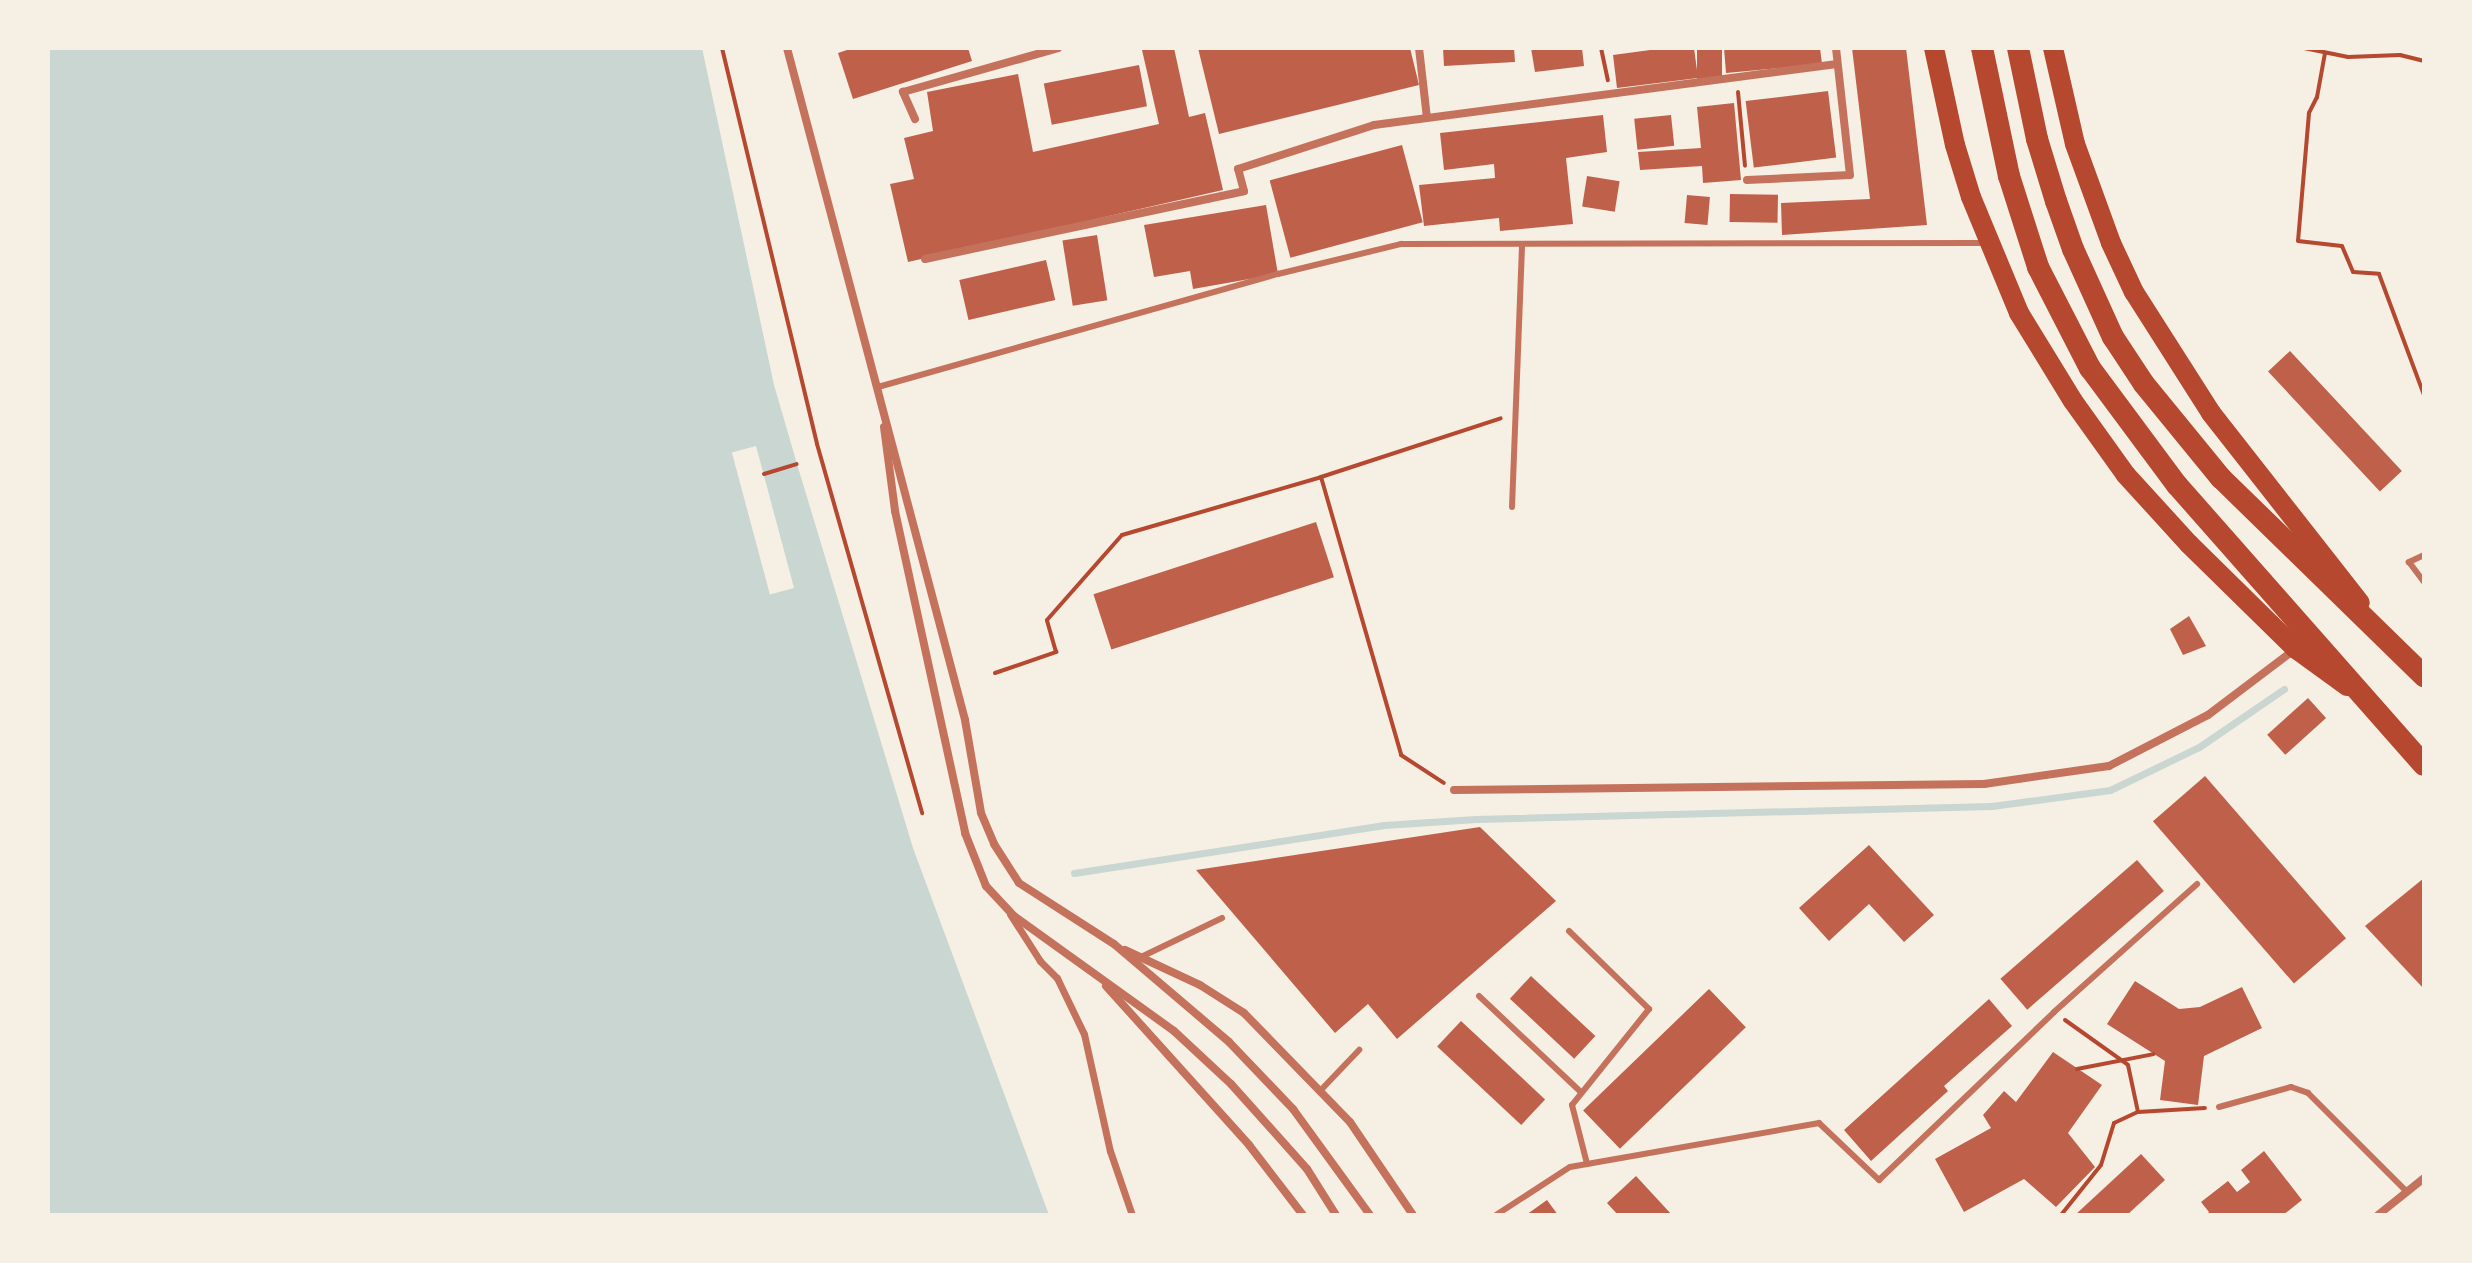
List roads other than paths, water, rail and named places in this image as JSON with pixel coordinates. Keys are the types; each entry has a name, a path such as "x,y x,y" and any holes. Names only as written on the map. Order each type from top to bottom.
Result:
{"highway":[{"path":"1982,48 2009,176 2038,267 2090,368 2177,485 2424,765"},
{"path":"2018,48 2037,139 2073,249 2113,337 2184,435 2221,478 2388,637 2424,676"}],"main road":[{"path":"1934,48 1955,145 1990,243 2019,313 2073,401 2126,475 2189,544 2296,649 2360,695"},
{"path":"2053,48 2075,144 2111,243 2134,292 2211,413 2388,637"}],"street":[{"path":"787,48 965,720 981,813 994,844 1019,883 1114,944 1200,985 1244,1013 1350,1122 1413,1215"},
{"path":"915,119 903,92 1058,48"},
{"path":"1419,48 1427,118"},
{"path":"1747,180 1850,175 1836,48"},
{"path":"925,259 1244,191 1238,169 1374,125 1837,64"},
{"path":"878,387 895,511 965,833 986,886 1007,909 1040,961 1057,978 1084,1034 1110,1151 1132,1215"},
{"path":"1455,790 1984,784 2109,766 2208,715 2296,649"},
{"path":"1007,909 1174,1031 1231,1084 1307,1169 1336,1215"},
{"path":"1114,944 1229,1042 1293,1109 1370,1215"},
{"path":"1095,973 1249,1145 1303,1215"},
{"path":"2378,1215 2424,1178"}],"lane":[{"path":"878,387 1278,274 1401,244 1990,243"},
{"path":"1512,507 1522,244"},
{"path":"2424,555 2409,562 2424,582"},
{"path":"1496,1215 1570,1167 1819,1123 1879,1180 2054,1012 2197,884"},
{"path":"1141,957 1222,918"},
{"path":"1569,931 1649,1009 1572,1105 1587,1164"},
{"path":"1479,996 1582,1093"},
{"path":"1320,1091 1359,1050"},
{"path":"2219,1107 2291,1087 2308,1093 2407,1192"}],"waterway":[{"path":"1074,873 1384,825 1476,819 1992,806 2110,790 2199,747 2284,689"}]}
